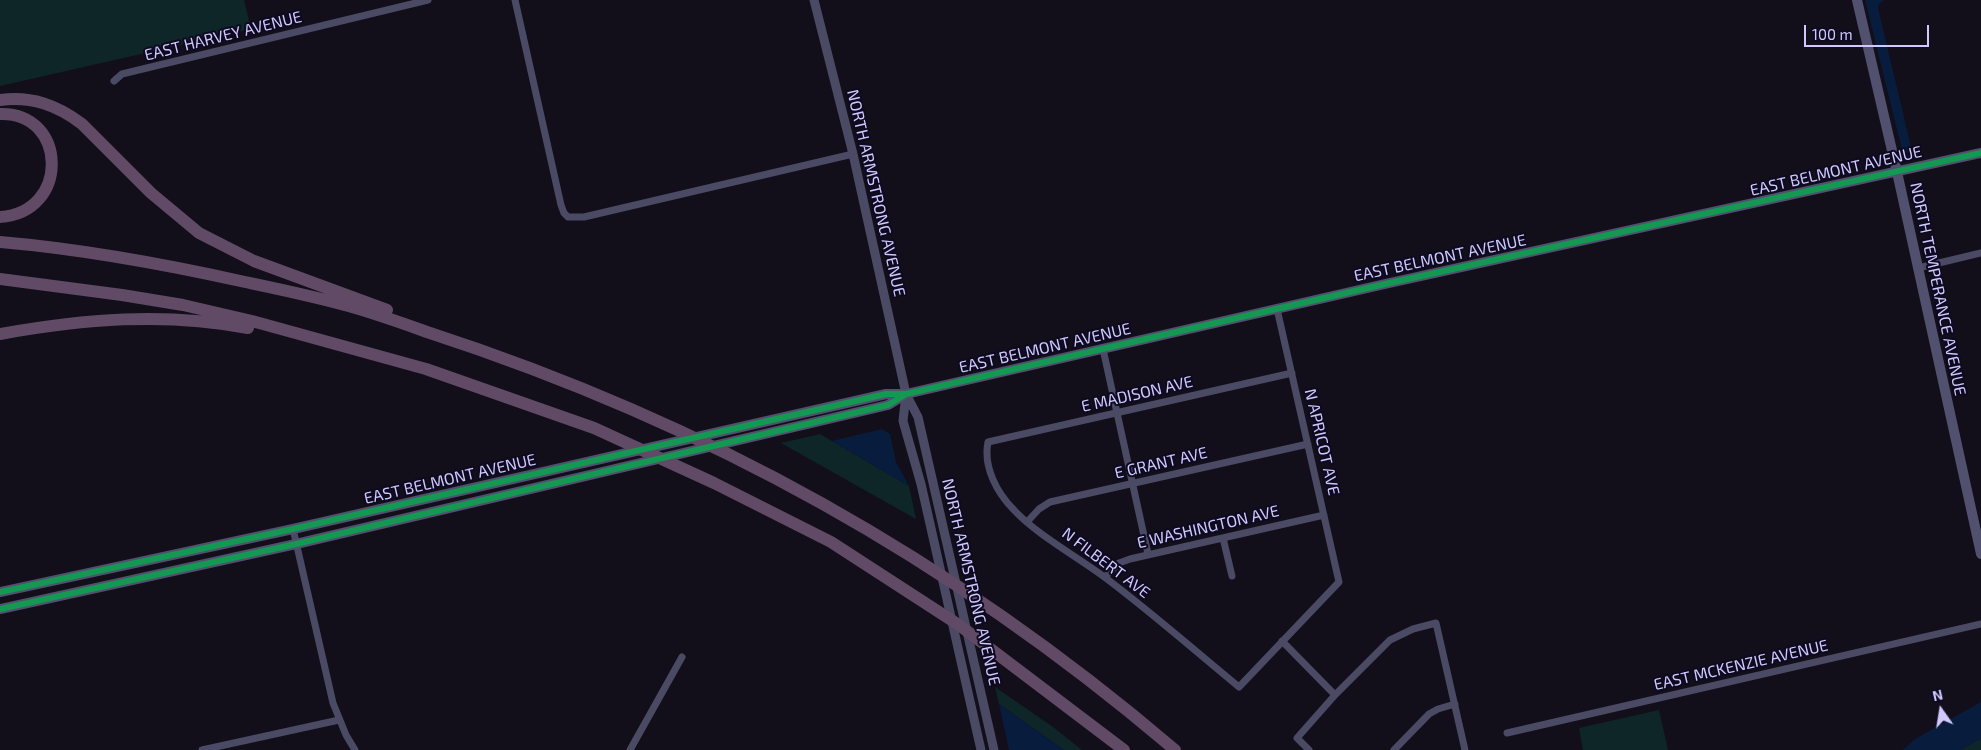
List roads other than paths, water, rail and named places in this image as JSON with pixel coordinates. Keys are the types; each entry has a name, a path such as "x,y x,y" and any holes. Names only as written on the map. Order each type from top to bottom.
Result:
{"highway":[{"path":"0,100 15,99 40,102 60,108 82,124 168,209 199,233 216,242 270,268 420,322 467,345"},
{"path":"0,114 14,114 23,117 41,132 49,146 52,167 49,184 40,199 16,214 0,217"},
{"path":"0,242 132,259 240,280 358,309 554,376 645,414 762,470 848,517 901,549 996,611 1091,680 1175,750"},
{"path":"0,279 60,285 183,305 252,321 361,350 475,385 594,428 714,482 831,542 959,625 1124,750"},
{"path":"0,334 98,320 132,318 182,319 224,324 361,350"}],"main road":[{"name":"NORTH TEMPERANCE AVENUE","path":"1857,0 1898,172 1981,554"},
{"name":"EAST BELMONT AVENUE","path":"0,592 293,529 886,394 906,394 1278,309 1981,153"},
{"name":"EAST BELMONT AVENUE","path":"0,609 296,544 888,405 906,394"}],"street":[{"name":"EAST HARVEY AVENUE","path":"114,81 122,74 428,0"},
{"path":"516,0 561,205 568,217 584,217 853,154"},
{"name":"NORTH ARMSTRONG AVENUE","path":"814,0 853,154 906,394 918,417 994,750"},
{"path":"1918,268 1981,253"},
{"name":"N APRICOT AVE","path":"1278,309 1339,582 1282,641"},
{"path":"1103,349 1148,554"},
{"name":"E MADISON AVE","path":"988,442 1292,373"},
{"name":"NORTH ARMSTRONG AVENUE","path":"906,394 903,420 921,484 981,750"},
{"name":"N FILBERT AVE","path":"988,442 987,458 995,483 1014,511 1105,577 1239,687 1282,641"},
{"name":"E GRANT AVE","path":"1027,522 1038,509 1050,502 1308,444"},
{"name":"E WASHINGTON AVE","path":"1105,577 1119,563 1148,554 1324,515"},
{"path":"293,529 332,703 346,735 356,750"},
{"path":"1223,538 1232,576"},
{"path":"1309,750 1298,738 1335,695 1390,640 1413,629 1436,623 1465,750"},
{"name":"EAST MCKENZIE AVENUE","path":"1506,733 1981,624"},
{"path":"1282,641 1335,695"},
{"path":"630,750 682,657"},
{"path":"1394,750 1429,714 1438,708 1455,704"},
{"path":"202,750 339,720"}],"water":[{"path":"1865,0 1884,0 1879,4 1878,8 1913,155 1904,152 1901,146"},
{"path":"882,429 890,434 896,462 909,486 832,441"},
{"path":"1981,702 1981,738 1961,750 1903,750 1915,739"},
{"path":"999,704 1064,750 1009,750"}]}
